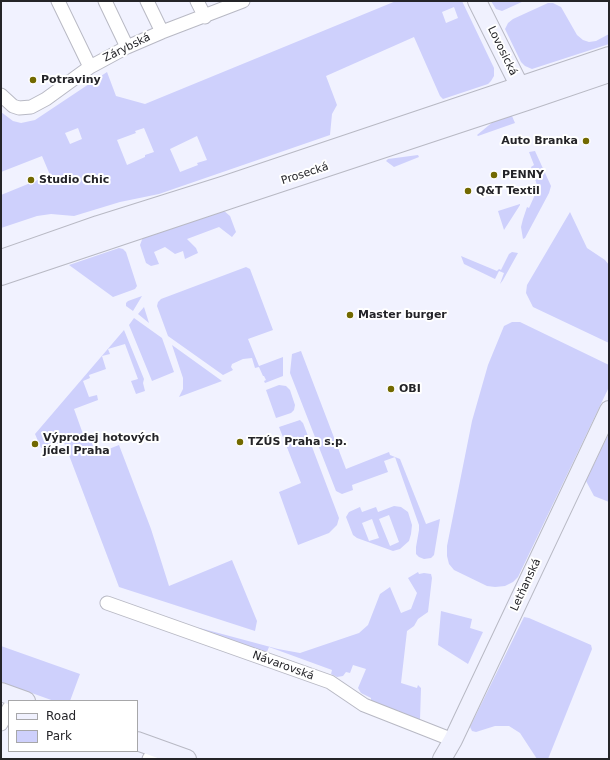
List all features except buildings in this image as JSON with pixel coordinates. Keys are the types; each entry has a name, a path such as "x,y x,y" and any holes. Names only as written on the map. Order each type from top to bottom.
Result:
{"main road":[{"name":"Lovosická","path":"477,1 523,94"},
{"name":"Prosecká","path":"1,276 231,198 523,94 609,56"},
{"name":"Prosecká","path":"1,259 98,225 225,185 523,94 609,73"},
{"name":"Letňanská","path":"442,759 453,740 609,410"},
{"path":"138,742 152,753 187,759"}],"street":[{"path":"58,1 90,67"},
{"path":"105,1 127,47"},
{"path":"147,1 162,32"},
{"path":"198,1 205,16"},
{"name":"Zárybská","path":"1,95 13,106 19,108 31,107 46,99 90,67 127,47 205,16 220,5 243,1"},
{"name":"Návarovská","path":"107,603 330,682 364,705 453,740"},
{"path":"1,724 8,710"}],"green space":[{"path":"396,1 462,1 494,68 494,76 488,84 443,99 440,96 414,37 326,76 337,105 332,114 330,135 159,194 120,202 74,216 51,214 37,216 1,228 1,195 50,175 42,156 1,172 1,112 13,121 21,123 35,120 107,72 116,96 145,104","holes":["454,7 458,18 446,23 442,12","78,128 82,139 70,144 65,133","144,128 154,152 145,155 145,157 127,165 117,140 136,133 135,131","197,136 207,160 197,163 198,165 180,172 170,149"]},
{"path":"491,1 524,1 502,11 496,9"},
{"path":"548,3 553,3 561,7 577,35 583,40 589,42 596,41 609,34 609,44 532,69 525,66 521,62 505,29 508,23 513,19"},
{"path":"512,116 515,123 478,136 477,135 494,121"},
{"path":"535,151 551,186 549,193 525,238 523,239 521,227 523,219 527,207 529,208 538,188 531,167 534,165 529,152"},
{"path":"418,155 419,157 394,167 386,161 388,159"},
{"path":"520,205 504,230 498,211"},
{"path":"223,210 230,216 236,232 232,237 219,227 187,239 196,248 198,253 185,259 183,251 175,254 165,247 154,252 159,264 151,266 146,263 140,245 143,237"},
{"path":"570,212 587,248 605,260 609,265 609,343 533,307 526,293 527,285"},
{"path":"119,248 126,252 137,286 135,289 113,297 69,265"},
{"path":"512,252 518,253 500,284 504,273 499,271 495,279 464,264 461,256 497,271 499,269 501,270 509,254"},
{"path":"246,267 250,269 273,330 248,339 259,366 283,357 283,376 265,383 264,381 266,380 264,376 259,367 255,368 252,358 243,359 232,364 231,367 233,370 223,375 168,336 157,306 161,299"},
{"path":"142,296 133,311 126,306 128,301"},
{"path":"144,307 149,323 138,314"},
{"path":"134,318 162,338 174,372 152,381 129,325"},
{"path":"512,322 520,322 609,365 609,387 518,577 513,582 505,586 495,587 487,586 454,570 449,564 447,546 472,421 488,365 504,326"},
{"path":"124,330 144,379 143,383 145,391 136,394 131,381 138,379 125,344 108,349 110,354 102,356 106,369 89,375 90,378 83,381 89,397 97,395 98,400 74,409 83,434 88,432 96,454 119,445 151,529 169,586 232,560 257,621 255,631 119,587 64,442 41,448 35,434"},
{"path":"172,345 222,381 179,397 183,389 183,378"},
{"path":"301,351 346,469 389,452 390,455 395,457 384,461 388,472 352,485 353,490 342,494 336,491 290,373 292,354"},
{"path":"279,385 286,386 290,390 295,405 294,410 291,413 276,418 266,390"},
{"path":"300,420 303,423 339,518 337,525 329,533 298,545 279,492 301,483 279,427"},
{"path":"609,433 609,502 594,496 586,481"},
{"path":"395,457 400,459 426,524 440,519 434,555 431,558 424,559 416,554 419,525"},
{"path":"394,506 401,507 408,512 412,525 411,534 409,541 400,549 393,551 357,538 353,535 346,517 349,512 360,507 362,512 376,507 378,512","holes":["389,515 399,542 390,546 379,519","372,519 379,538 369,541 362,523"]},
{"path":"418,572 419,574 431,574 432,578 428,612 418,619 414,626 407,631 401,683 417,688 418,685 421,688 420,720 371,701 371,698 361,693 358,688 366,669 353,665 350,673 346,672 343,676 337,677 331,674 332,670 269,647 266,654 196,627 278,649 300,653 359,633 368,625 380,594 390,587 401,613 411,609 417,593 408,578"},
{"path":"441,611 472,619 470,628 483,632 468,664 438,645"},
{"path":"524,617 591,645 592,649 548,759 537,759 520,733 509,726 495,726 476,732 472,731 470,727"},
{"path":"1,646 80,674 70,700 51,700 1,682"}],"place":[{"name":"Potraviny","path":"33,80"},
{"name":"Auto Branka","path":"586,141"},
{"name":"PENNY","path":"494,175"},
{"name":"Studio Chic","path":"31,180"},
{"name":"Q&T Textil","path":"468,191"},
{"name":"Master burger","path":"350,315"},
{"name":"OBI","path":"391,389"},
{"name":"TZÚS Praha s.p.","path":"240,442"},
{"name":"Výprodej hotových jídel Praha","path":"35,444"}]}
